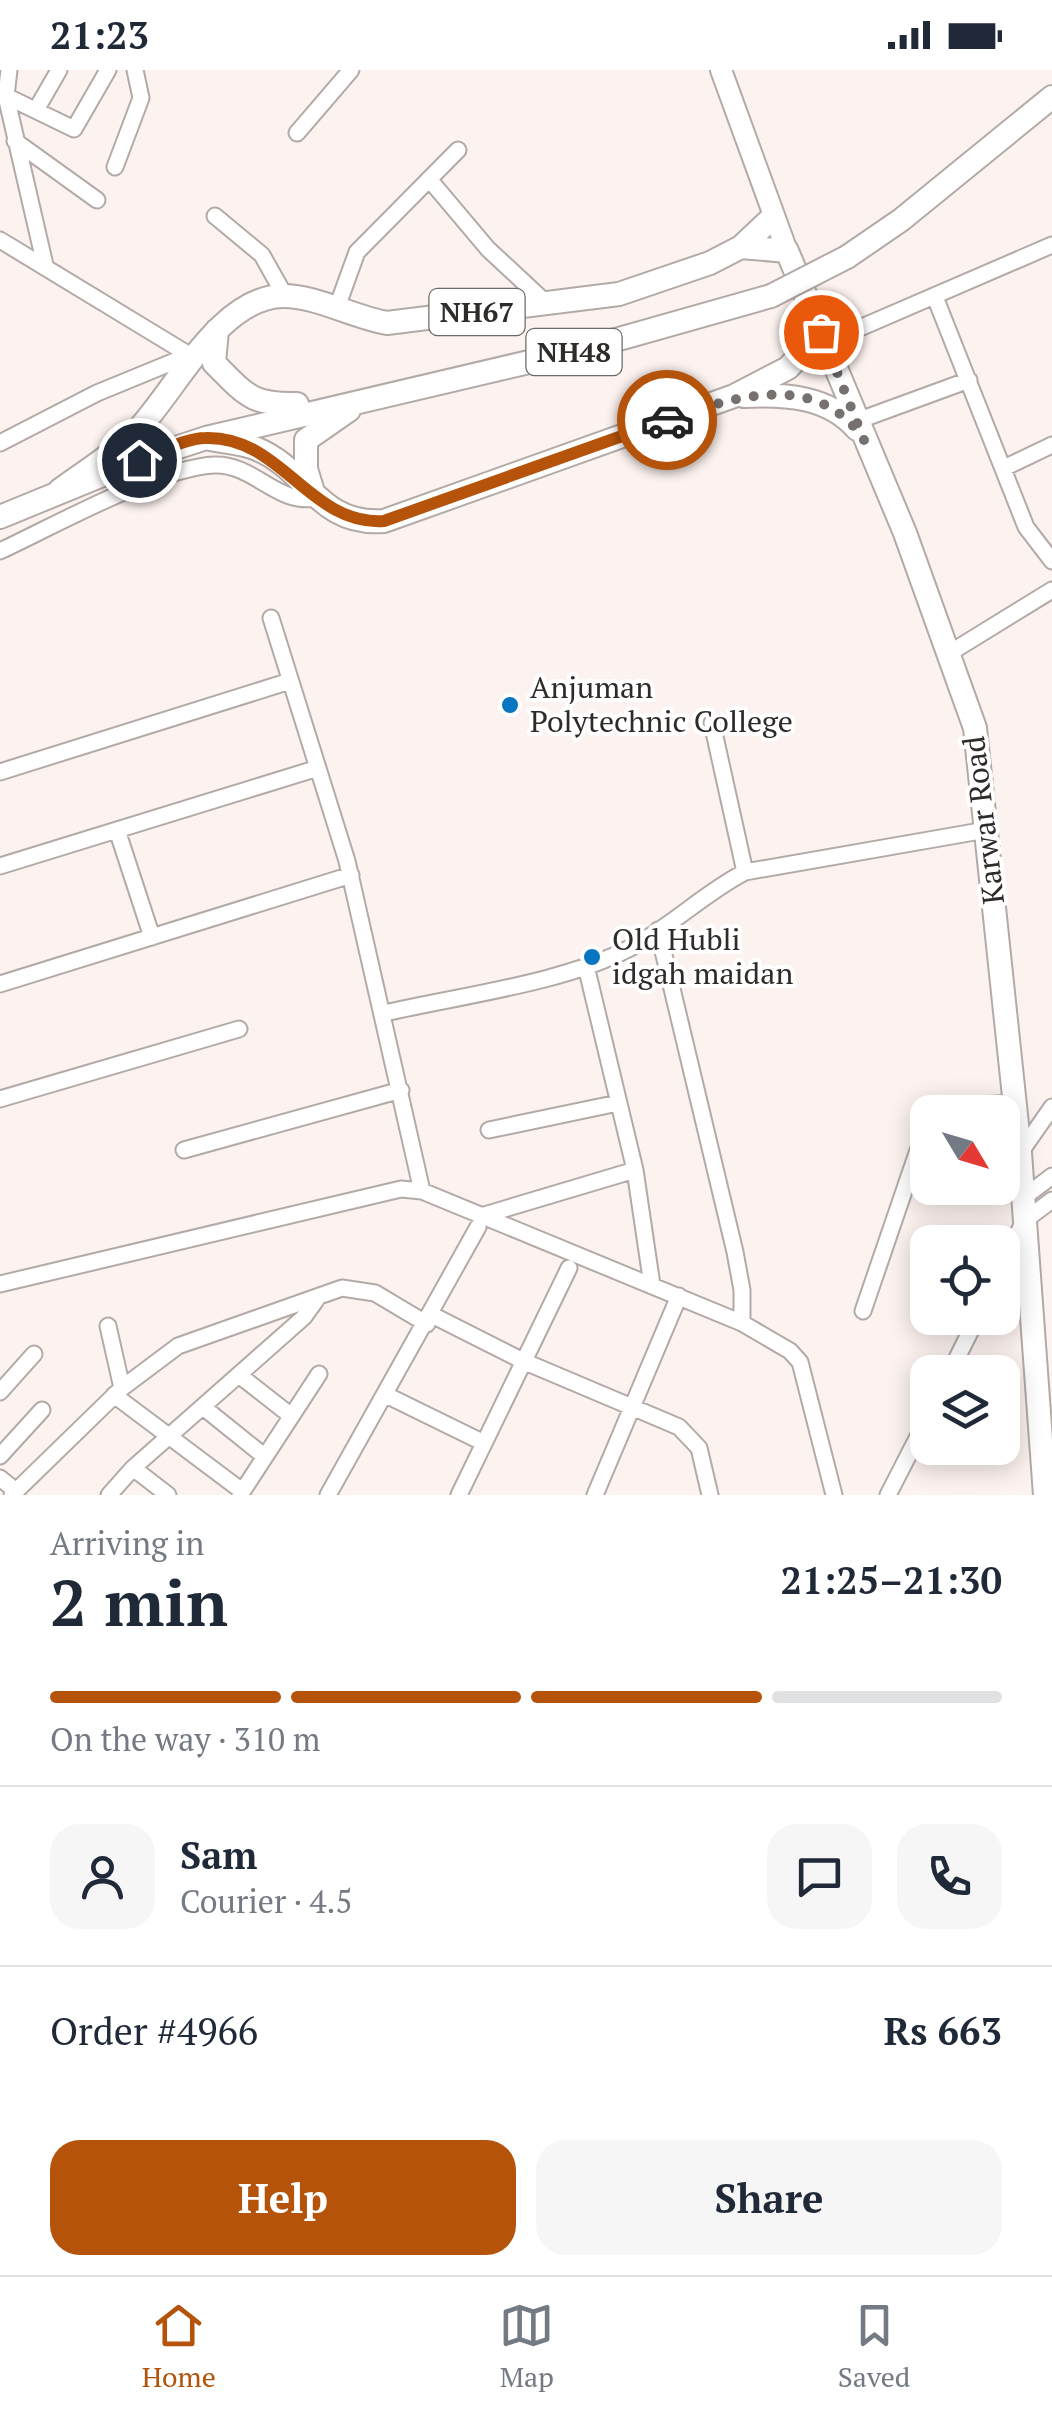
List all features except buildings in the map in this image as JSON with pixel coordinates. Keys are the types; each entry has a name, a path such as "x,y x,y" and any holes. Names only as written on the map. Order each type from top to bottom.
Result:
{"highway":[{"name":"NH48","path":"0,517 60,490 206,438 598,346 771,296 847,257 901,220 1052,97"},
{"path":"741,247 773,217"},
{"path":"741,247 786,252"},
{"name":"NH67","path":"285,296 387,323 619,294 710,263 741,247"},
{"name":"Karwar Road","path":"786,252 905,533 974,728 1014,1095"},
{"path":"60,490 130,438 191,354 217,330 267,298 285,296"},
{"path":"217,330 214,363 263,404 373,399"},
{"path":"206,438 258,449 315,498 363,523 384,521 734,396 788,368 823,338"},
{"path":"734,396 779,394 833,408 860,431"},
{"path":"315,498 306,470 306,440 334,418 373,399"},
{"name":"Karwar Road","path":"1020,1153 1039,1209 1047,1484"}],"main road":[{"name":"Karwar Road","path":"721,70 786,252"}],"street":[{"path":"10,70 6,96 44,265"},
{"path":"36,110 60,70"},
{"path":"6,96 74,130 108,70"},
{"path":"116,167 141,98 135,70"},
{"path":"298,134 352,70"},
{"path":"15,141 97,200"},
{"path":"336,310 358,252 458,150"},
{"path":"429,178 488,249 545,302"},
{"path":"216,216 272,266 285,296"},
{"path":"0,240 191,354"},
{"path":"823,338 935,298 1052,245"},
{"path":"935,298 1026,527 1052,562"},
{"path":"0,443 191,354"},
{"path":"860,431 968,380"},
{"path":"1004,468 1052,446"},
{"path":"0,551 163,478 214,465 238,468 287,497 315,498"},
{"path":"948,654 1052,590"},
{"path":"270,618 351,876 422,1191"},
{"path":"0,772 290,681"},
{"path":"712,723 745,872"},
{"path":"0,866 318,768"},
{"path":"116,830 152,937"},
{"path":"384,1014 586,966 630,948 745,872 986,830"},
{"path":"0,984 351,876"},
{"path":"670,920 735,1252 742,1323"},
{"path":"586,966 634,1170 652,1285"},
{"path":"0,1098 239,1029"},
{"path":"184,1150 401,1090"},
{"path":"489,1130 618,1103"},
{"path":"1020,1153 1052,1107"},
{"path":"328,1495 430,1320 480,1222 634,1170"},
{"path":"863,1311 910,1174"},
{"path":"1020,1238 1039,1209 1052,1176"},
{"path":"0,1284 401,1189 422,1191 480,1222 652,1285 742,1323 790,1351 800,1362 834,1495"},
{"path":"459,1495 568,1268"},
{"path":"0,1478 14,1493 118,1391 178,1346 318,1296 360,1288 634,1406 691,1436 699,1448 710,1495"},
{"path":"108,1495 133,1468 304,1317 318,1296"},
{"path":"595,1495 679,1296"},
{"path":"108,1326 118,1391 168,1439 241,1493 319,1374"},
{"path":"0,1392 34,1354"},
{"path":"238,1375 290,1415"},
{"path":"386,1396 484,1443"},
{"path":"202,1407 264,1456"},
{"path":"0,1456 42,1410"},
{"path":"888,1495 910,1452"},
{"path":"133,1468 168,1495"}],"way so far":[{"path":"667,420 734,396 779,394 833,408 854,425 864,440 821,332"}],"place":[{"name":"Anjuman Polytechnic College","path":"510,705"},
{"name":"Old Hubli idgah maidan","path":"592,957"}],"route":[{"path":"139,460 206,438 258,449 286,469 315,498 363,523 407,515 667,420"}]}
